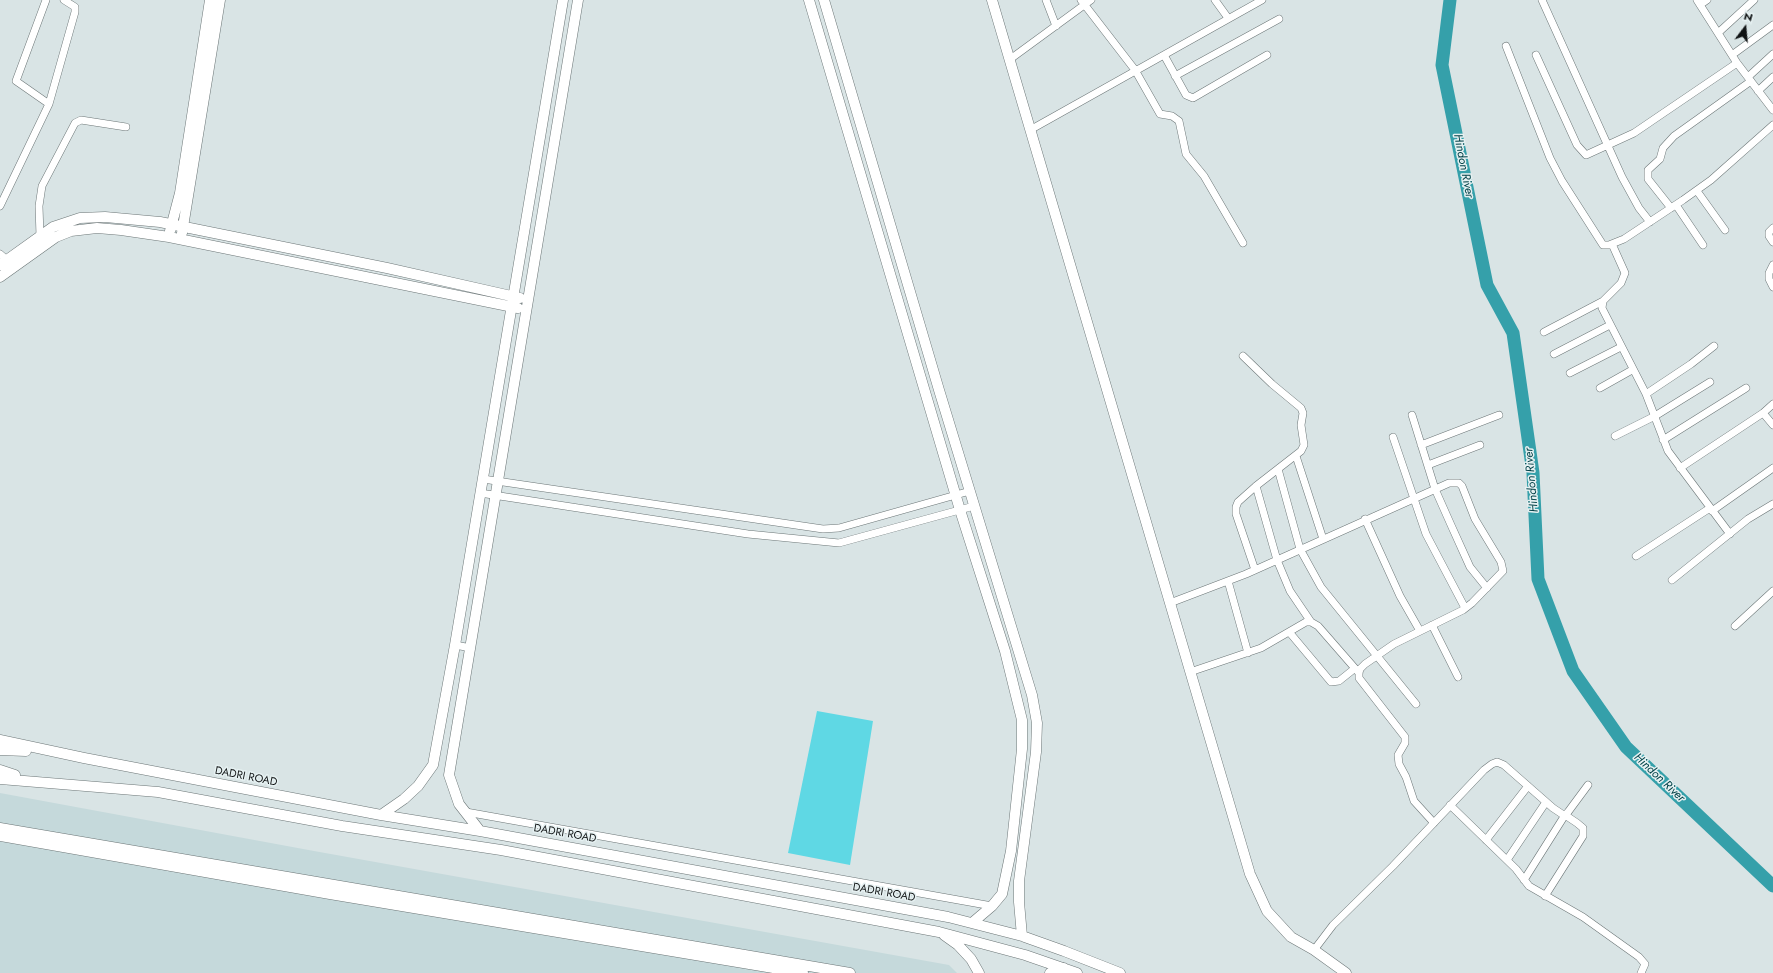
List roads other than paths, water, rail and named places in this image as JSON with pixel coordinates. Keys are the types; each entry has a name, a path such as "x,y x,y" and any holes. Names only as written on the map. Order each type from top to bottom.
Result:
{"street":[{"path":"46,0 16,81 49,104"},
{"path":"0,206 49,104 75,12 75,7 64,0"},
{"path":"169,237 186,156 210,0"},
{"path":"181,240 220,0"},
{"path":"381,815 404,799 418,786 432,765 455,645 563,0"},
{"path":"480,831 459,804 450,775 578,0"},
{"path":"809,0 957,495 960,510 1005,651 1022,720 1022,749 1011,851 1002,894 992,906 972,924"},
{"path":"824,0 974,506 1032,695 1037,723 1036,752 1019,881 1022,936"},
{"path":"992,0 1250,874 1267,911 1291,937 1314,950 1346,973"},
{"path":"1046,0 1056,26"},
{"path":"1215,0 1228,18"},
{"path":"1030,130 1228,18 1250,2 1262,0"},
{"path":"1542,0 1608,146 1639,208 1650,222"},
{"path":"1707,0 1699,2 1732,56 1773,110"},
{"path":"1718,33 1754,0"},
{"path":"1009,60 1086,2 1135,70 1160,114 1172,116 1179,121 1186,154 1204,176 1243,243"},
{"path":"1175,76 1279,19"},
{"path":"1732,56 1773,25"},
{"path":"1506,46 1539,131 1562,181 1603,244 1612,244 1624,239 1697,191 1717,176 1773,125"},
{"path":"1703,245 1674,207 1648,178 1648,170 1660,159 1662,148 1674,136 1749,79 1773,54"},
{"path":"1164,55 1186,95 1193,98 1267,55"},
{"path":"1536,55 1577,145 1586,155 1590,155 1634,133 1737,63"},
{"path":"1758,91 1773,77"},
{"path":"40,236 39,206 42,186 75,123 81,120 126,127"},
{"path":"1697,191 1725,230"},
{"path":"2,260 53,227 67,221 94,217 121,218 172,225 387,268 513,302"},
{"path":"0,277 56,237 72,231 97,228 115,229 169,237 527,305"},
{"path":"1773,228 1769,232 1769,236 1773,242"},
{"path":"1544,332 1603,301 1621,283 1625,273 1612,244"},
{"path":"1773,265 1769,273 1769,279 1773,287"},
{"path":"1603,301 1602,308 1632,370 1646,394 1668,451 1730,534"},
{"path":"1554,354 1610,325"},
{"path":"1646,394 1691,364 1714,346"},
{"path":"1570,373 1621,348"},
{"path":"1243,356 1272,384 1301,408 1303,413 1301,425 1304,445 1301,451 1256,486 1238,502 1236,507 1236,514 1255,570"},
{"path":"1600,388 1632,370"},
{"path":"1615,436 1655,416 1710,382"},
{"path":"1663,440 1746,388"},
{"path":"1680,468 1763,413 1773,404"},
{"path":"1763,413 1773,425"},
{"path":"1412,415 1435,489 1470,567 1487,588"},
{"path":"1421,445 1499,415"},
{"path":"1393,437 1426,534 1466,608"},
{"path":"1428,465 1480,445"},
{"path":"1296,456 1322,539"},
{"path":"1636,556 1711,510 1773,468"},
{"path":"1278,469 1300,549 1321,587 1416,704"},
{"path":"483,479 823,529 840,528 970,491"},
{"path":"1170,604 1255,570 1435,489 1455,482 1462,486 1475,519 1503,566 1503,571 1466,608 1394,644 1357,671 1339,681 1332,682 1290,633"},
{"path":"1256,486 1277,560 1290,591 1311,622 1318,626 1357,671 1359,678 1405,737 1404,743 1398,755 1399,764 1406,777 1414,801 1434,823"},
{"path":"480,493 748,534 839,543 974,506"},
{"path":"1672,580 1730,534 1772,504"},
{"path":"1365,520 1400,596 1420,631"},
{"path":"1228,581 1248,653"},
{"path":"1735,626 1773,592"},
{"path":"1190,672 1248,653 1274,642 1306,622 1311,622"},
{"path":"1432,625 1458,677"},
{"path":"455,645 471,648"},
{"name":"DADRI ROAD","path":"0,740 84,758 381,815 480,831 900,908 1022,936 1064,950 1120,973"},
{"path":"0,750 84,758"},
{"path":"1314,950 1333,925 1484,770 1497,762 1504,764 1558,812 1565,814 1577,823 1584,832 1545,896"},
{"path":"0,770 54,784"},
{"path":"0,779 158,792 342,826 501,850 939,932 985,943 1077,973"},
{"path":"1524,880 1565,814 1588,785"},
{"path":"1486,840 1528,786"},
{"path":"1507,860 1546,802"},
{"path":"1450,805 1507,860 1529,886 1583,917 1634,953 1645,964 1641,973"},
{"path":"466,812 992,906"},
{"path":"0,828 850,973"},
{"path":"0,836 330,894 803,973"},
{"path":"939,932 958,945 971,959 979,973"},
{"path":"1050,973 1064,968"}],"waterway":[{"name":"Hindon River","path":"1450,0 1442,65 1487,285 1513,333 1533,473 1538,579 1573,671 1626,747 1773,886"}]}
